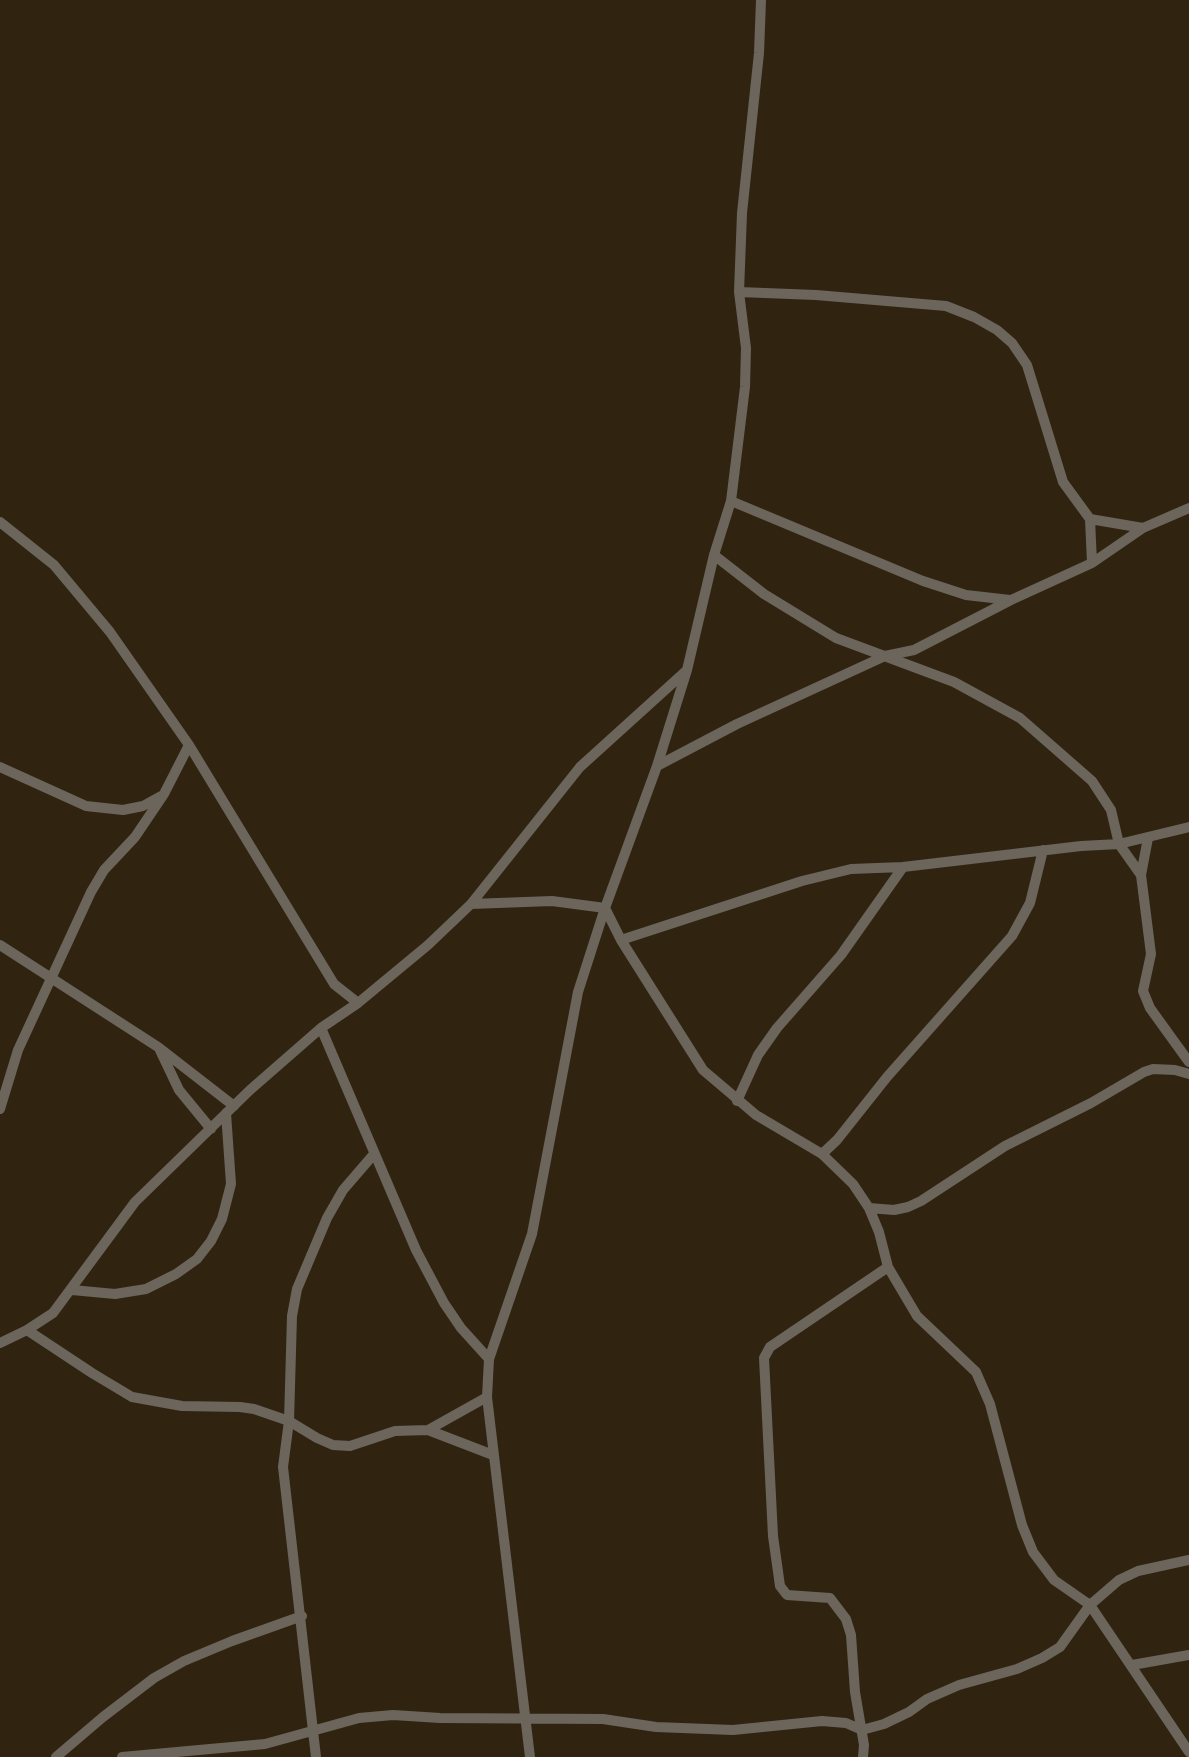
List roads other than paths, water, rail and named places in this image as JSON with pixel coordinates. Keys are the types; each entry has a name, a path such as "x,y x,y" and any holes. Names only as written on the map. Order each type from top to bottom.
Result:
{"street":[{"path":"530,1757 493,1456 487,1397 489,1360 532,1234 578,992 605,908 657,766 687,670 714,556 731,501 745,387 746,348 739,292 742,213 759,53 761,0"},
{"path":"739,292 816,295 946,306 974,316 997,330 1012,342 1027,365 1063,482 1076,503 1090,519 1092,562"},
{"path":"731,501 923,581 966,595 1011,600"},
{"path":"657,766 737,724 885,656 914,650 1011,600 1092,562 1143,528 1189,508"},
{"path":"1090,519 1143,528"},
{"path":"0,522 54,564 110,632 189,745 334,984 358,1003"},
{"path":"714,556 764,594 836,638 954,682 1020,718 1092,781 1111,810 1119,844 1141,875"},
{"path":"0,1343 27,1330 53,1313 72,1290 134,1202 234,1106 321,1028 358,1003 428,945 471,904 580,767 687,670"},
{"path":"0,1109 18,1050 104,870 135,837 164,794 189,745"},
{"path":"0,767 86,806 123,810 143,806 164,794"},
{"path":"621,940 802,881 851,869 903,867 1043,850 1119,844 1189,827"},
{"path":"1148,838 1141,875 1151,954 1143,991 1150,1008 1189,1062"},
{"path":"822,1154 837,1140 888,1077 1012,936 1030,903 1043,850"},
{"path":"737,1101 758,1055 777,1028 842,955 903,867"},
{"path":"471,904 552,901 605,908"},
{"path":"605,908 621,940 702,1070 737,1101 775,1129 822,1154 853,1184 869,1208 879,1232 888,1267 917,1316 976,1372 990,1404 1022,1525 1033,1552 1054,1580 1090,1605 1189,1752"},
{"path":"0,945 158,1047 234,1106"},
{"path":"321,1028 416,1250 444,1303 461,1328 489,1360"},
{"path":"158,1047 178,1090 211,1128"},
{"path":"869,1208 894,1210 908,1207 921,1201 1005,1146 1090,1103 1144,1072 1153,1069 1175,1070 1189,1074"},
{"path":"72,1290 115,1294 146,1289 176,1274 197,1260 211,1241 222,1219 231,1184 226,1114"},
{"path":"316,1757 302,1616 283,1467 289,1422 291,1345 297,1289 327,1218 342,1190 374,1154"},
{"path":"863,1757 862,1730 855,1692 851,1635 846,1618 830,1598 787,1595 780,1586 774,1536 764,1358 770,1347 888,1267"},
{"path":"27,1330 132,1397 182,1406 240,1407 289,1422 333,1445 350,1446 394,1431 428,1430 493,1456"},
{"path":"428,1430 487,1397"},
{"path":"122,1757 266,1744 359,1718 393,1715 603,1719 656,1727 733,1730 822,1720 846,1723 862,1730 884,1724 909,1712 928,1699 960,1685 1017,1669 1042,1658 1060,1647 1090,1605 1104,1591 1132,1574 1189,1560"},
{"path":"56,1757 103,1716 154,1678 184,1661 232,1641 302,1616"},
{"path":"1132,1665 1189,1655"}]}
